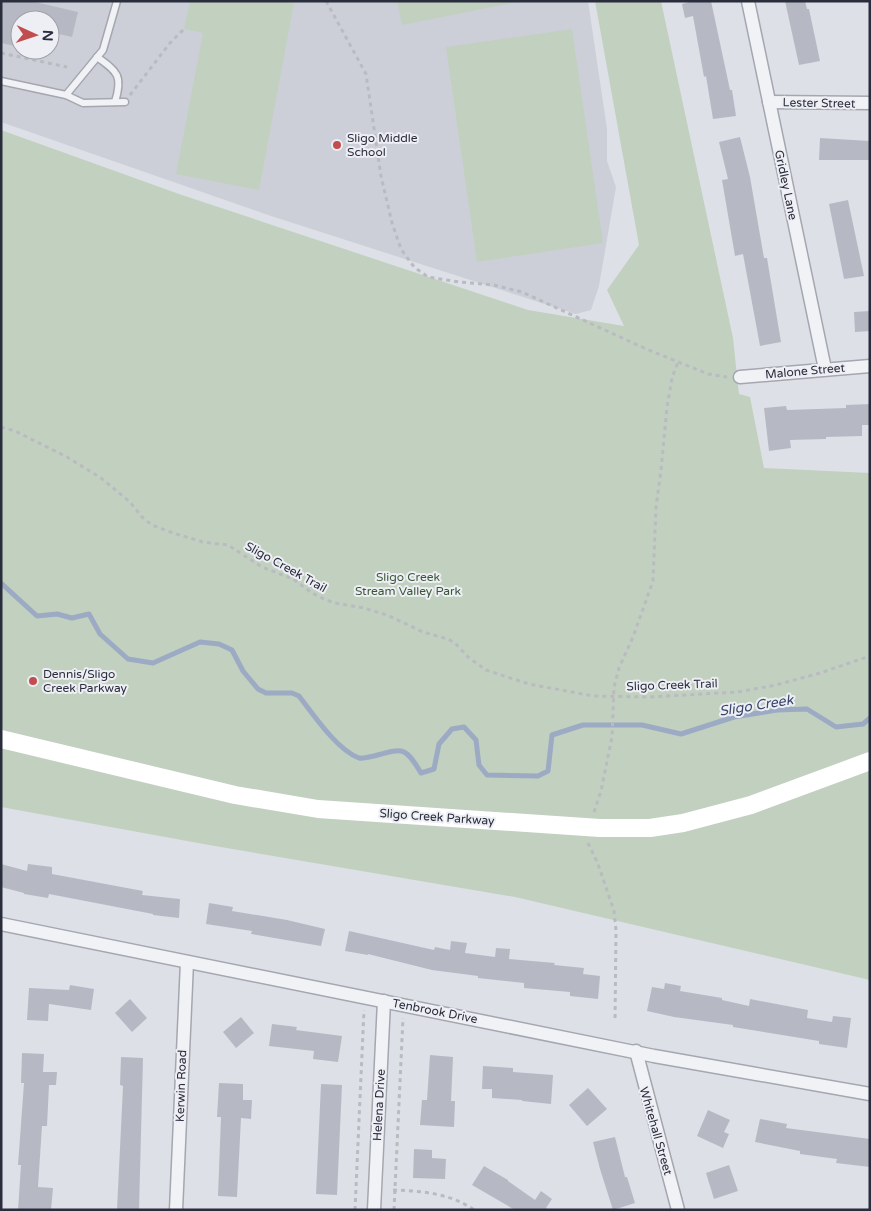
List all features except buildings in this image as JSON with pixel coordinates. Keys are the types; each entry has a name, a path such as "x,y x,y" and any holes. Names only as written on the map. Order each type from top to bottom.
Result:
{"street":[{"name":"Gridley Lane","path":"748,1 825,369"},
{"name":"Lester Street","path":"769,102 870,104"},
{"name":"Malone Street","path":"740,377 870,366"},
{"name":"Sligo Creek Parkway","path":"1,739 235,795 318,809 600,828 650,828 683,823 751,805 870,761"},
{"name":"Tenbrook Drive","path":"1,924 636,1051 870,1094"},
{"name":"Kerwin Road","path":"176,1210 187,962"},
{"name":"Helena Drive","path":"374,1210 384,1001"},
{"name":"Whitehall Street","path":"636,1051 678,1210"}],"lane":[{"path":"66,95 103,50 117,1"},
{"path":"97,57 114,69 120,86 115,102"},
{"path":"1,81 66,95 83,103 125,102"}],"path":[{"path":"326,1 366,74 381,176 392,223 401,249 414,267 428,277 494,285 522,292 644,348 708,374 740,377"},
{"path":"125,102 170,42 184,29"},
{"path":"1,53 67,67"},
{"path":"592,820 601,791 612,737 614,687 619,668 633,637 653,582 656,507 662,470 667,407 672,378 678,362"},
{"name":"Sligo Creek Trail","path":"1,427 15,431 67,457 101,478 130,502 142,517 152,525 203,542 228,545 262,566 293,579 324,599 387,615 423,632 448,640 455,643 476,663 500,676 529,684 593,696 649,697 755,690 820,673 870,656"},
{"path":"588,837 589,848 598,864 614,911 616,930 615,1022"},
{"path":"356,1210 365,997"},
{"path":"394,1210 404,1005"},
{"path":"375,1188 443,1195 474,1210"}],"shaded area":[{"name":"Sligo Middle School","path":"1,1 588,1 607,129 607,161 616,187 599,286 591,310 576,314 268,215 1,122"}],"green space":[{"path":"190,1 284,1 294,3 259,190 176,174 203,33 184,29"},
{"path":"397,1 522,1 402,25"},
{"name":"Sligo Creek Stream Valley Park","path":"595,1 661,1 733,338 739,394 750,397 764,468 870,473 870,980 515,897 209,845 1,807 1,130 179,194 528,310 624,326 607,290 639,245"},
{"path":"572,29 603,243 477,262 446,47"}],"waterway":[{"name":"Sligo Creek","path":"1,583 37,616 57,614 72,618 89,614 100,634 128,659 153,663 200,642 219,644 232,650 243,671 258,689 266,693 292,693 299,696 334,740 351,754 362,758 391,751 402,751 411,758 421,773 434,769 439,744 452,729 464,727 476,740 479,765 487,775 538,776 548,771 552,735 583,725 642,725 681,734 734,717 777,710 807,709 836,727 863,724 870,718"}],"place":[{"name":"Sligo Middle School","path":"337,145"},
{"name":"Dennis/Sligo Creek Parkway","path":"33,681"}]}
